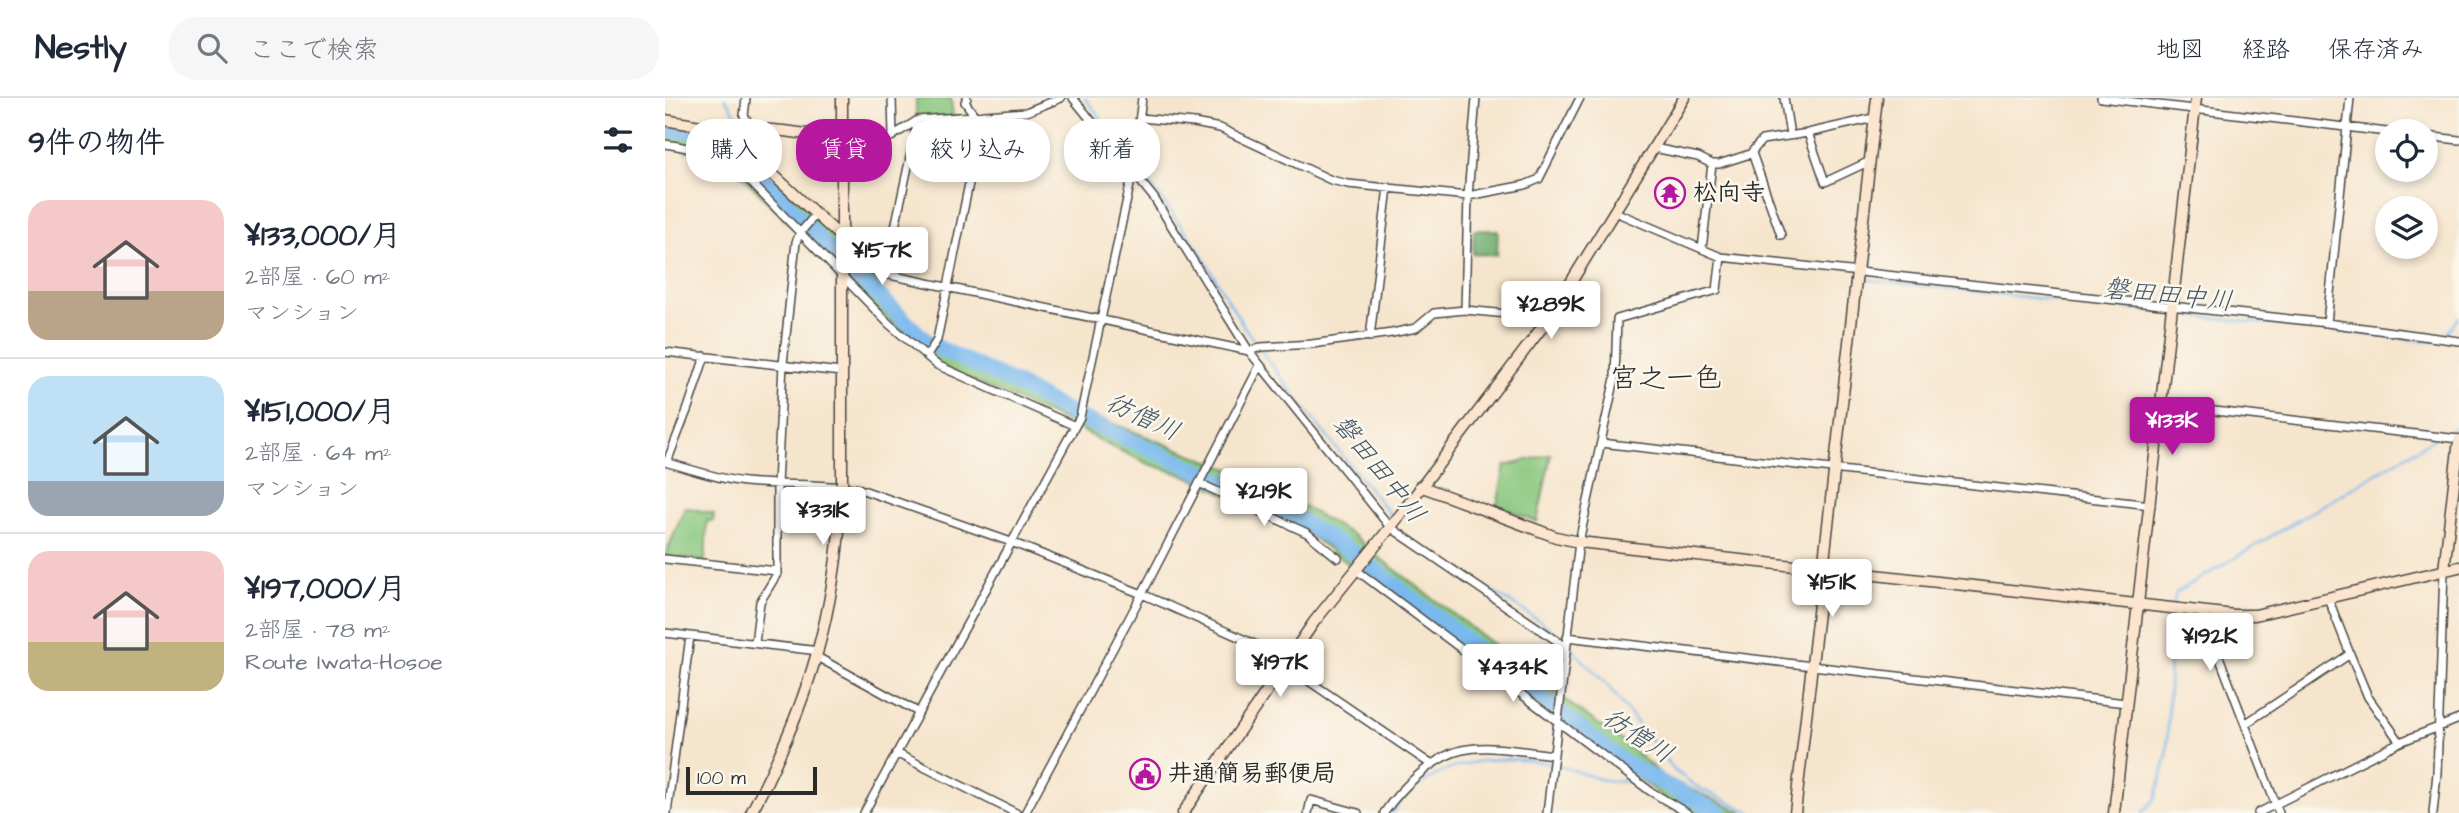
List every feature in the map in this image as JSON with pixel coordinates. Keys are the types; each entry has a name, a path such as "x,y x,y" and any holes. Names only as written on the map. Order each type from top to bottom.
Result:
{"street":[{"path":"746,98 746,119"},
{"path":"842,98 842,119"},
{"path":"892,98 893,136"},
{"path":"967,98 965,102 979,115"},
{"path":"930,119 1026,112 1061,98"},
{"path":"1073,98 1090,119"},
{"path":"1142,98 1140,118 1220,128 1331,180 1468,196 1525,185 1539,179 1580,98"},
{"path":"1465,310 1468,196 1476,98"},
{"path":"1183,813 1288,659 1549,318 1684,98"},
{"path":"1784,98 1790,135"},
{"path":"1795,813 1877,98"},
{"path":"2101,98 2196,103 2375,131"},
{"path":"2327,323 2350,98"},
{"path":"2114,813 2196,103"},
{"path":"927,356 937,340 979,115"},
{"path":"1654,148 1719,164 1752,153 1762,140 1874,118"},
{"path":"665,120 686,124"},
{"path":"893,136 906,128"},
{"path":"1808,133 1825,182 1870,161"},
{"path":"2438,138 2459,140"},
{"path":"665,144 690,148 728,162 740,171 889,324 937,365 1075,426"},
{"path":"1752,153 1781,235"},
{"path":"1702,249 1712,164"},
{"path":"885,274 906,176"},
{"path":"782,182 817,214 842,243 876,271 1249,351 1261,347 1370,337 1416,328 1434,313 1465,310 1549,318"},
{"path":"751,813 787,741 809,685 833,589 842,486 841,182"},
{"path":"864,813 1080,417 1131,182"},
{"path":"1142,182 1249,351 1390,527 1566,647"},
{"path":"1370,337 1388,187"},
{"path":"1615,212 1721,257 2327,323 2459,341"},
{"path":"755,643 759,602 777,570 777,485 783,364 796,242 800,233 817,214"},
{"path":"1547,813 1579,542 1615,377 1617,320 1717,290 1721,257"},
{"path":"665,352 841,372"},
{"path":"705,356 666,462 741,482 860,489 1011,542 1142,594 1288,659 1300,675 1432,765"},
{"path":"1025,813 1260,365"},
{"path":"2162,405 2459,440 2444,570 2439,727 2433,813"},
{"path":"1601,443 2151,505"},
{"path":"1199,483 1307,533 1338,558"},
{"path":"1420,486 1556,537 1579,542 2202,612 2255,615 2459,567"},
{"path":"665,559 777,570"},
{"path":"1355,569 1650,791 1687,813"},
{"path":"2328,598 2368,697 2400,742"},
{"path":"2202,612 2279,813"},
{"path":"665,633 755,643 818,654 918,712"},
{"path":"667,813 690,636"},
{"path":"1567,638 2126,703"},
{"path":"2245,724 2350,654"},
{"path":"2258,813 2400,742 2459,719"},
{"path":"1384,813 1394,798 1432,765 1460,750 1492,747 1554,755"},
{"path":"896,753 1016,813"},
{"path":"1308,813 1311,800 1358,813"}],"green space":[{"path":"916,98 951,98 953,117 916,117"},
{"path":"978,115 979,119 930,119"},
{"path":"665,121 686,125 686,151 665,144"},
{"path":"748,182 779,182 814,213 859,260 913,328 1008,382 1036,390 1078,410 1255,479 1353,535 1626,744 1664,777 1743,813 1696,813 1675,806 1307,533 1187,476 1149,464 1067,422 937,365 870,304"},
{"path":"1474,230 1498,230 1497,255 1473,254"},
{"path":"1551,454 1537,522 1497,505 1505,466"},
{"path":"685,507 714,514 713,521 707,521 705,561 665,556"}],"waterway":[{"path":"725,98 739,119"},
{"name":"磐田田中川","path":"1085,98 1101,119"},
{"name":"彷僧川","path":"665,129 689,131 716,141 745,157 847,270 874,291 928,343 1016,384 1068,412 1278,507 1351,551 1625,763 1720,813"},
{"name":"磐田田中川","path":"1149,182 1198,249 1244,327 1299,402 1393,518"},
{"name":"磐田田中川","path":"1862,279 2169,313"},
{"name":"磐田田中川","path":"2175,314 2437,342 2439,340"},
{"name":"磐田田中川","path":"2445,336 2459,317"},
{"name":"磐田田中川","path":"2443,434 2459,426"},
{"name":"磐田田中川","path":"2142,813 2156,798 2167,755 2171,615 2176,593 2434,439"},
{"name":"磐田田中川","path":"1467,575 1546,625 1565,642"},
{"name":"磐田田中川","path":"1570,647 1608,686 1675,771 1697,787 1751,813"},
{"path":"1392,813 1408,795 1427,780 1470,763 1493,760 1540,762 1605,780 1630,780"},
{"name":"彷僧川","path":"1636,777 1644,772"}],"place":[{"name":"松向寺","path":"1670,193"},
{"name":"井通簡易郵便局","path":"1145,774"}],"district":[{"name":"宮之一色","path":"1666,378"}]}
